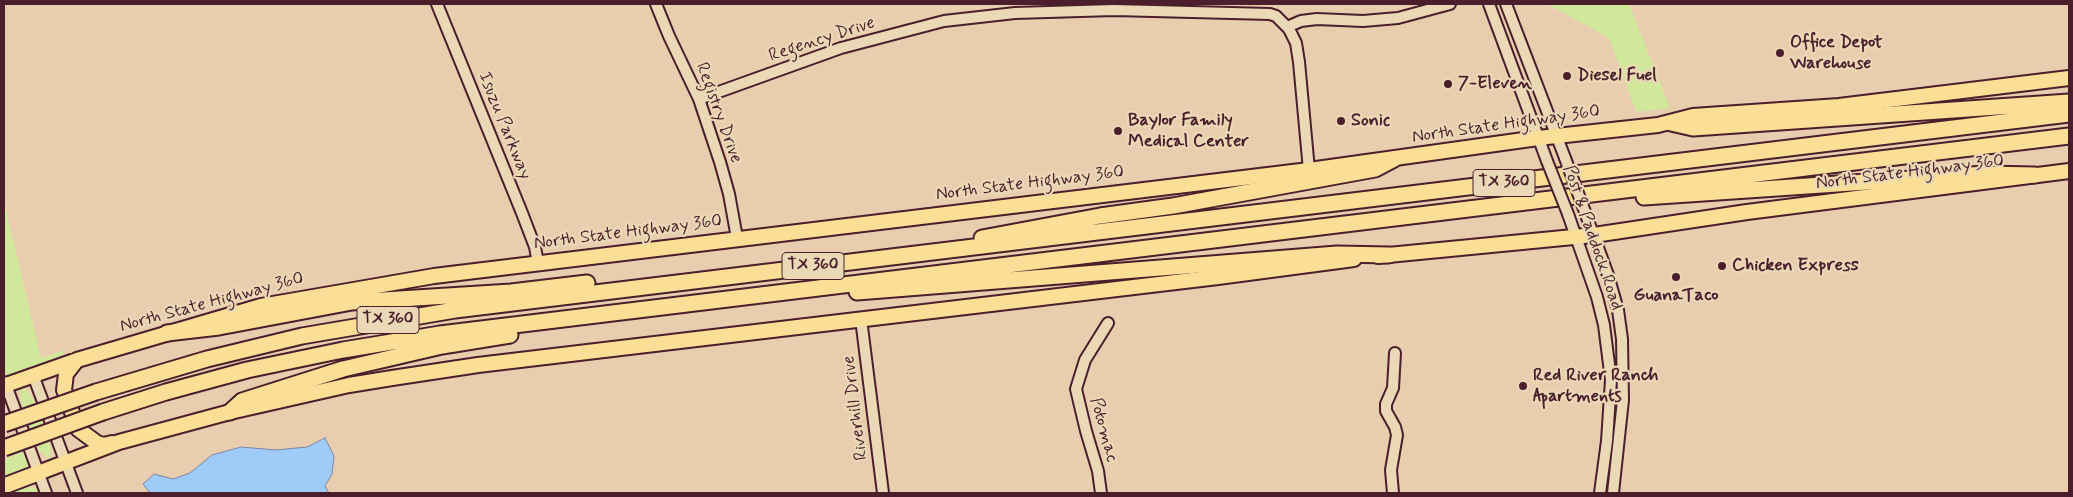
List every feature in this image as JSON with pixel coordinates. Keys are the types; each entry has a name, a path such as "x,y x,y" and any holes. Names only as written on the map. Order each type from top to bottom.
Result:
{"highway":[{"path":"1671,123 1693,128 2069,102"},
{"name":"TX 360","path":"4,424 96,392 207,359 343,328 455,310 2069,114"},
{"name":"TX 360","path":"4,448 103,412 166,392 247,370 343,350 440,334 762,293 2069,136"},
{"path":"939,252 988,236 1100,216 1173,206 1375,168 1394,158"},
{"path":"1596,194 1613,199 1985,174 2035,175"},
{"path":"762,293 780,298 1337,254 1389,254"},
{"path":"167,333 219,327 352,302 511,292 669,274 687,281"},
{"path":"230,412 242,401 343,369 442,346 655,314 672,304"},
{"path":"4,486 38,473"}],"main road":[{"name":"North State Highway 360","path":"5,385 77,360 261,306 451,273 1309,170 1538,138 1671,123 1693,116 1839,106 2069,78"},
{"name":"North State Highway 360","path":"38,473 119,442 230,412 349,385 392,378 1209,278 1389,254 1594,235 1747,212 1987,183 2069,171"},
{"path":"77,360 66,374 64,390 78,429 97,443 103,445 119,442"}],"street":[{"name":"Isuzu Parkway","path":"437,4 536,247 538,263"},
{"name":"Registry Drive","path":"656,4 699,98 722,170 737,238"},
{"path":"1309,170 1299,62 1296,44 1287,27 1301,20 1363,21 1398,18 1450,4"},
{"name":"Post & Paddock Road","path":"1489,4 1568,214 1602,315 1610,372 1610,412 1600,493"},
{"name":"Post & Paddock Road","path":"1506,4 1594,235 1618,310 1624,368 1623,400 1613,493"},
{"name":"Regency Drive","path":"699,98 842,48 944,21 970,17 1015,13 1114,10 1223,12 1270,14 1276,16 1287,27"},
{"name":"Riverhill Drive","path":"862,319 882,493"},
{"name":"Potomac","path":"1101,493 1098,471 1076,389 1085,360 1108,323"},
{"path":"1393,493 1391,470 1397,435 1395,426 1386,411 1386,404 1394,388 1395,353"},
{"path":"1610,372 1624,368"},
{"path":"33,375 77,493"},
{"path":"5,385 46,493"}],"green space":[{"path":"1547,4 1629,4 1670,108 1636,112 1609,38"},
{"path":"4,201 41,358 65,350 63,355 4,378"},
{"path":"22,386 31,394 49,440 51,450 49,459 39,450 22,404 20,396"},
{"path":"23,452 28,471 4,481 4,459"},
{"path":"31,484 31,487 38,488 40,493 6,493"}],"water":[{"path":"325,438 334,456 332,474 325,486 329,493 150,493 143,484 154,474 173,479 190,473 212,455 241,447 276,450 307,447"}],"place":[{"name":"Office Depot Warehouse","path":"1780,53"},
{"name":"Diesel Fuel","path":"1567,76"},
{"name":"7-Eleven","path":"1448,84"},
{"name":"Sonic","path":"1341,121"},
{"name":"Baylor Family Medical Center","path":"1118,131"},
{"name":"Chicken Express","path":"1722,266"},
{"name":"GuanaTaco","path":"1676,277"},
{"name":"Red River Ranch Apartments","path":"1523,386"}]}
